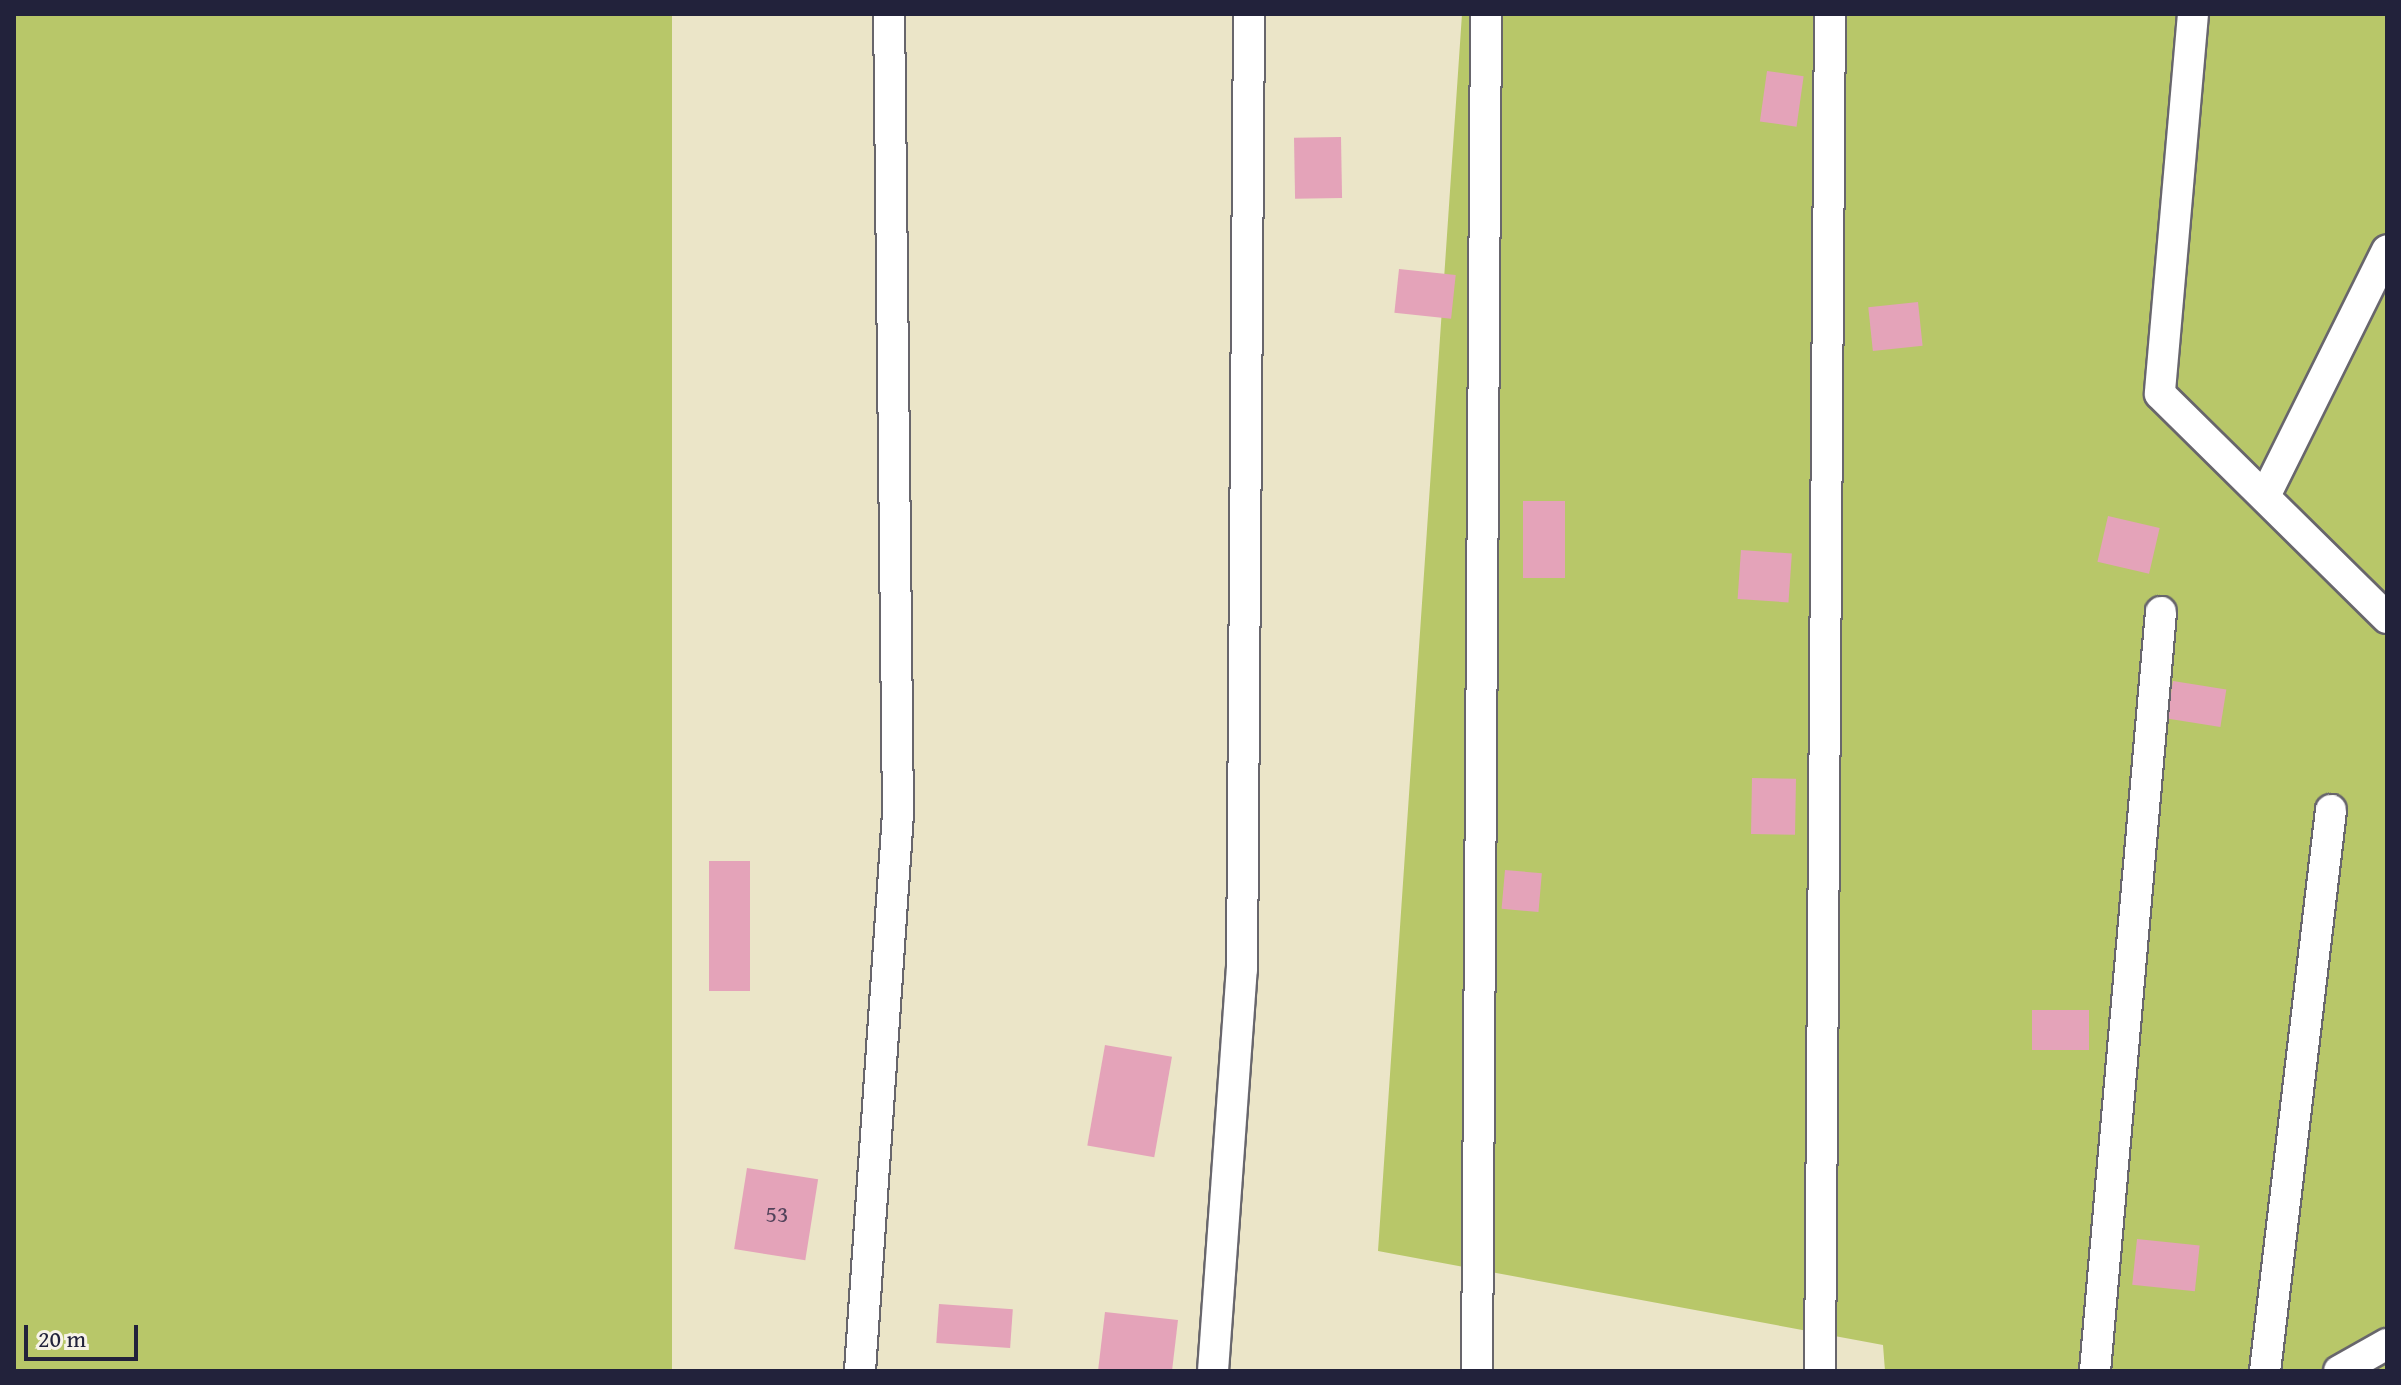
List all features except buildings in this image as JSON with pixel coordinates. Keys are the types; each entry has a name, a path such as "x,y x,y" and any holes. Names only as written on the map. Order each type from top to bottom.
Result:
{"street":[{"path":"860,1371 898,814 889,14"},
{"path":"1213,1371 1242,970 1249,14"},
{"path":"1477,1371 1486,14"},
{"path":"1820,1371 1830,14"},
{"path":"2193,14 2160,394 2266,494 2387,618"},
{"path":"2266,494 2387,250"},
{"path":"2095,1371 2161,612"},
{"path":"2265,1371 2331,810"},
{"path":"2339,1371 2387,1344"}],"green space":[{"path":"14,14 672,14 672,1371 14,1371"},
{"path":"1462,14 2387,14 2387,1371 1885,1371 1883,1345 1378,1251"}]}
